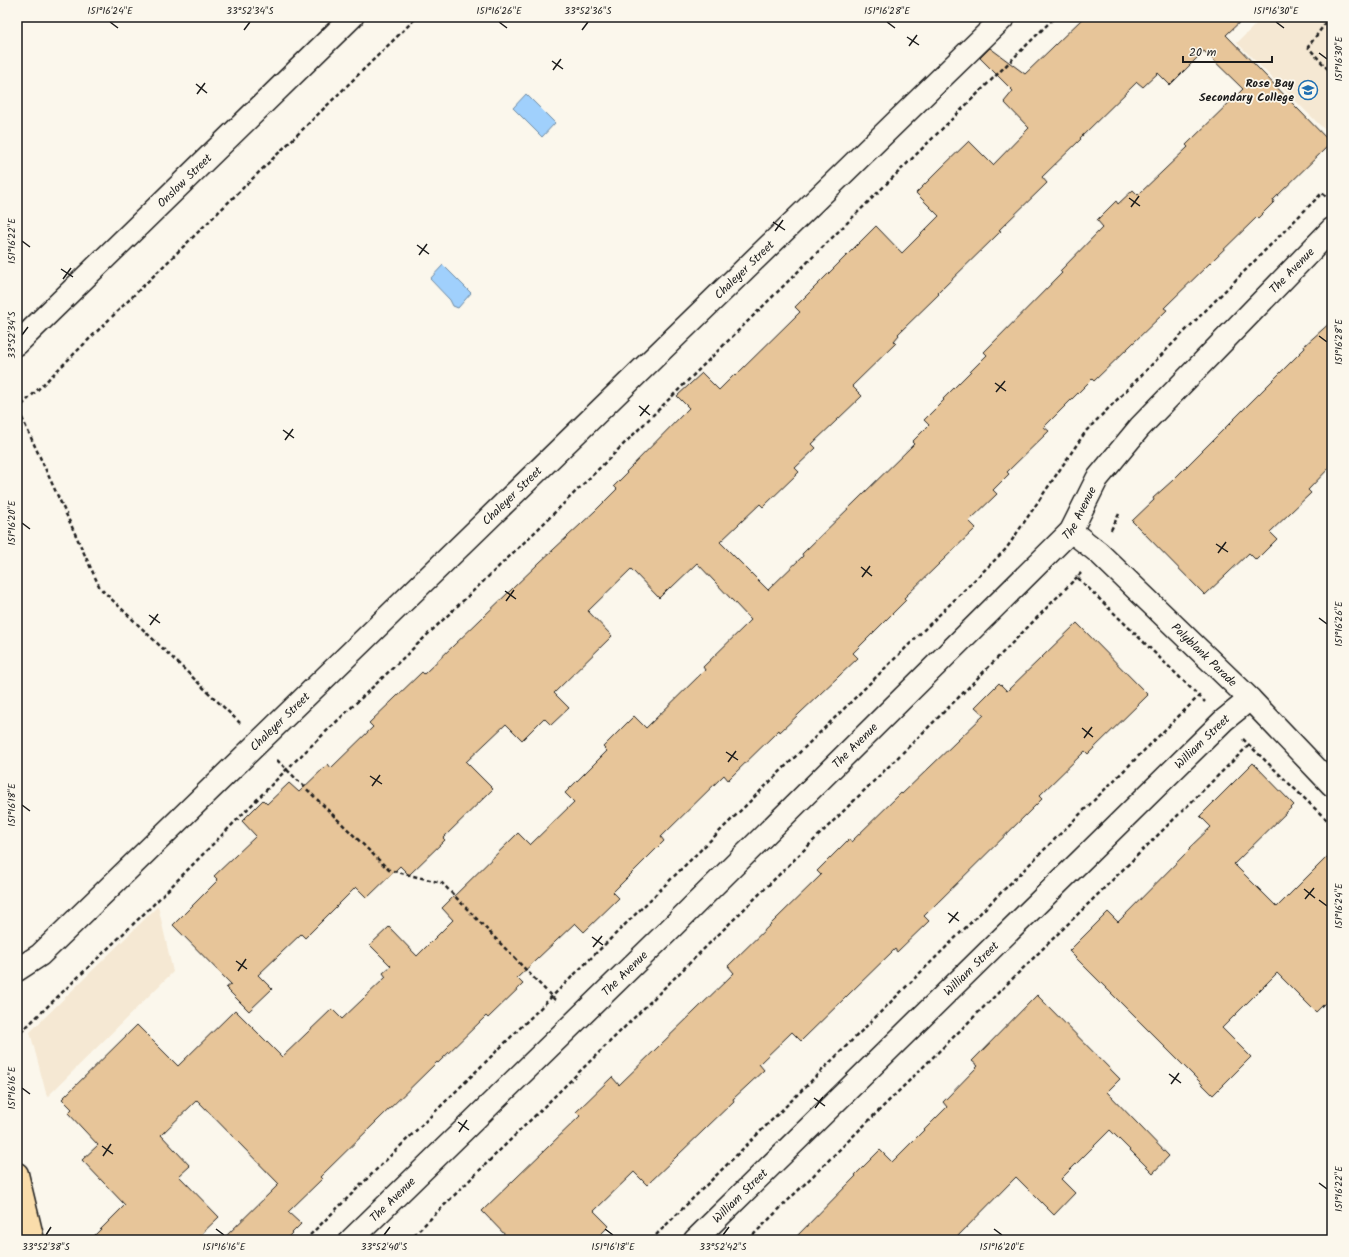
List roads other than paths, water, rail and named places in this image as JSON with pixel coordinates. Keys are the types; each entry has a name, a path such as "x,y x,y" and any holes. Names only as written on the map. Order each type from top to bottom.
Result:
{"main road":[{"path":"17,1174 33,1240"}],"street":[{"name":"Onslow Street","path":"17,344 352,17"},
{"name":"Chaleyer Street","path":"17,970 40,955 1004,17"},
{"name":"The Avenue","path":"351,1240 666,933 1072,531 1097,479 1140,427 1332,229"},
{"name":"Polyblank Parade","path":"1072,531 1099,553 1250,699 1332,785"},
{"name":"William Street","path":"695,1240 1212,731 1250,699"}],"water":[{"path":"526,94 555,123 542,137 513,108"},
{"path":"443,265 471,293 458,308 453,306 450,300 430,279"}],"place":[{"name":"Rose Bay Secondary College","path":"1308,90"}]}
